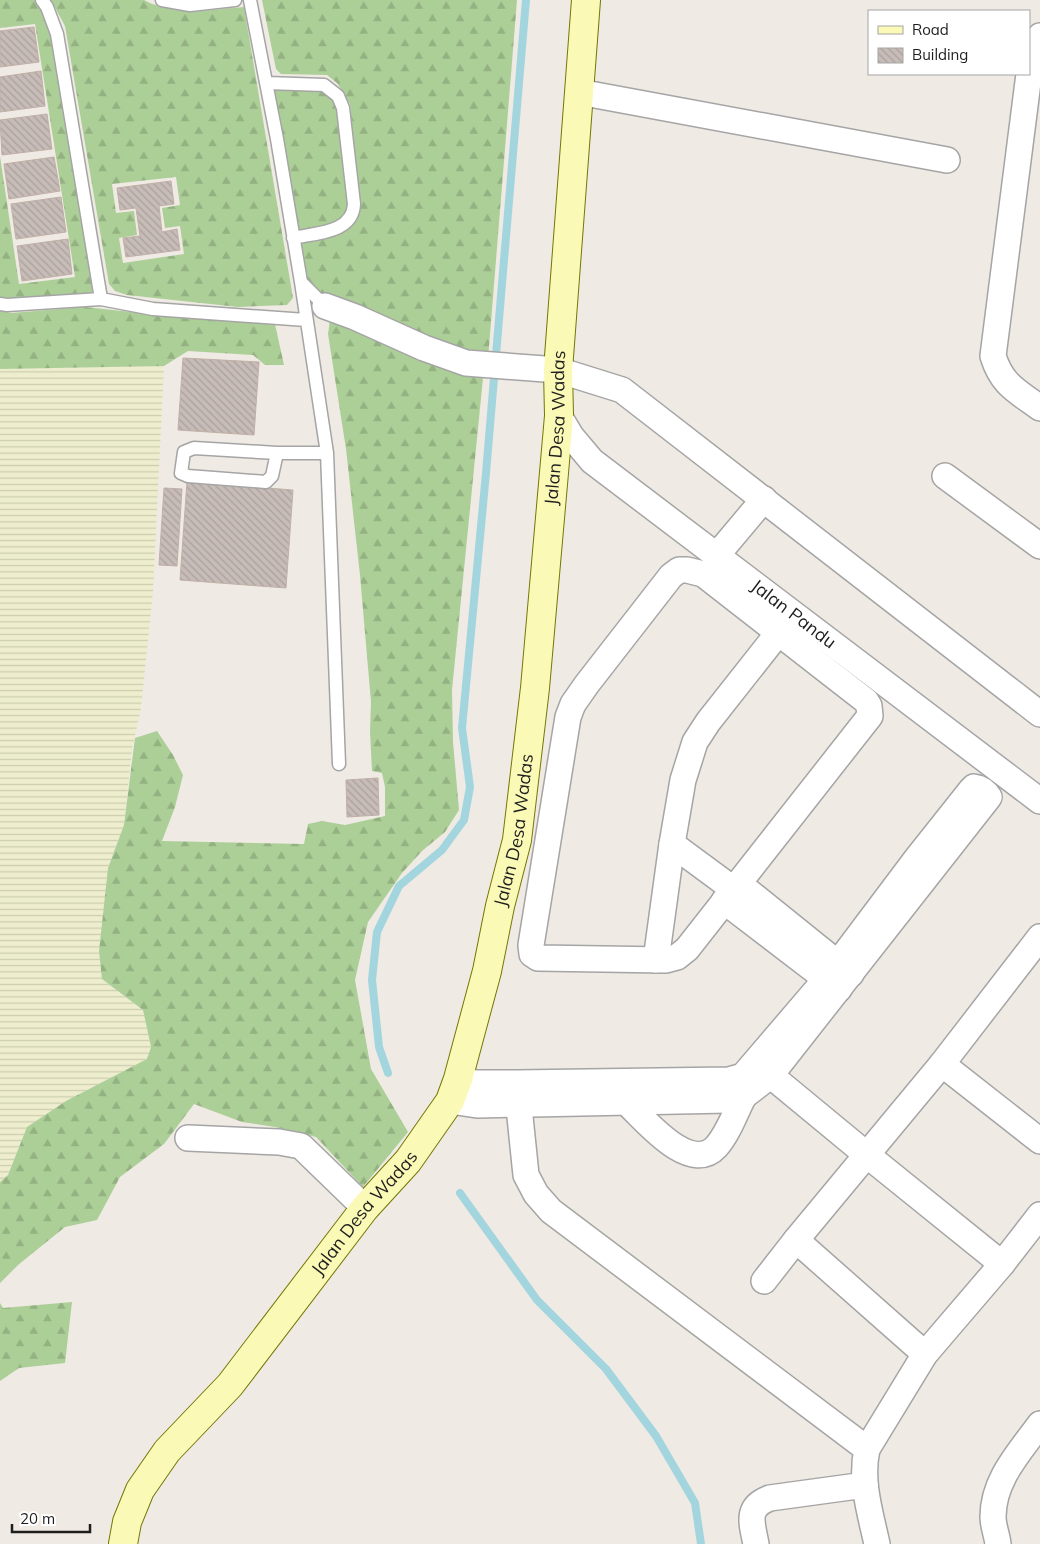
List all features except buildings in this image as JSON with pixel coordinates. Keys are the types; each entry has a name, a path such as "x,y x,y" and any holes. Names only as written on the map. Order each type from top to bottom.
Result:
{"main road":[{"name":"Jalan Desa Wadas","path":"122,1544 127,1522 140,1490 167,1451 230,1385 365,1208 408,1161 454,1090 487,971 500,906 517,840 535,688 559,416 558,370 586,0"}],"street":[{"path":"1030,64 1031,54 1040,36"},
{"path":"1029,75 993,356 997,369 1004,380 1040,408"},
{"path":"579,92 947,160"},
{"path":"316,313 356,317 424,348 466,363 558,370 622,390 1040,714"},
{"name":"Jalan Pandu","path":"559,416 571,436 592,460 1040,801"},
{"path":"944,476 1040,546"},
{"path":"717,555 764,499"},
{"path":"679,570 704,574 779,632 869,706 870,716 868,721 731,891 687,949 677,957 656,960 547,959 538,958 532,954 530,945 568,717 573,704 587,684 671,576 679,570"},
{"path":"656,960 683,780 695,742 708,722 779,632"},
{"path":"454,1090 475,1083 518,1094 627,1103 728,1100 752,1078 838,976 963,814"},
{"path":"672,844 838,976"},
{"path":"764,1281 942,1064 1033,964 1040,937"},
{"path":"942,1064 1040,1141"},
{"path":"518,1094 642,1081 752,1078 867,1155 1002,1264"},
{"path":"627,1103 674,1147 686,1152 709,1153 721,1140 752,1078"},
{"path":"627,1103 642,1081"},
{"path":"518,1094 526,1175 536,1194 551,1211 867,1448"},
{"path":"188,1138 279,1142 301,1146 365,1208"},
{"path":"877,1544 865,1485 864,1465 867,1448 925,1354 1002,1264 1040,1215"},
{"path":"796,1240 925,1354"},
{"path":"998,1544 993,1519 995,1501 1001,1481 1040,1424"},
{"path":"756,1544 752,1523 753,1510 760,1502 770,1498 865,1485"}],"lane":[{"path":"42,0 58,34 101,299"},
{"path":"162,0 190,5 235,0"},
{"path":"250,0 267,83 301,282 316,313 327,453 339,764"},
{"path":"267,83 324,85 338,96 343,108 354,204 352,218 343,226 334,230 293,238"},
{"path":"301,282 316,313"},
{"path":"0,304 101,299 153,309 316,313"},
{"path":"277,453 272,476 266,482 188,476 181,472 184,452 194,448 277,453 327,453"}],"green space":[{"path":"0,0 37,0 54,37 97,295 3,301 0,297 0,156 19,284 75,277 35,24 0,28"},
{"path":"51,0 144,0 152,4 191,12 244,7 293,298 287,305 238,307 127,295 115,291 109,284 65,26","holes":["176,177 180,205 162,208 165,228 180,226 184,254 123,263 119,238 137,235 134,211 116,213 112,184"]},
{"path":"262,0 517,0 488,359 471,355 322,294 305,277 301,244 343,231 350,226 359,212 350,104 337,83 327,75 281,74 276,69"},
{"path":"273,88 322,91 336,106 339,112 351,204 349,218 296,236"},
{"path":"85,307 275,324 284,365 265,365 253,355 188,351 164,366 0,369 0,310 11,313"},
{"path":"330,320 456,370 483,378 452,690 453,742 459,810 445,832 422,851 402,873 368,922 355,980 371,1069 408,1132 363,1187 316,1137 275,1127 242,1122 194,1104 164,1144 120,1177 97,1220 65,1227 18,1265 0,1283 0,1182 8,1175 27,1127 66,1101 147,1059 151,1047 143,1010 102,979 99,951 108,868 124,825 135,738 157,731 173,755 183,775 175,807 162,841 304,844 308,824 322,821 345,825 385,816 385,787 382,773 372,771 371,702 360,575 346,449 328,334"},
{"path":"164,366 153,591 141,708 132,749 124,825 108,868 102,979 143,1010 151,1047 147,1059 66,1101 27,1127 8,1175 0,1182 0,369"},
{"path":"72,1302 65,1363 19,1368 0,1381 0,1303 3,1308"}],"waterway":[{"path":"388,1073 379,1047 372,980 377,932 399,886 442,850 464,820 470,787 462,728 486,473 526,0"},
{"path":"460,1193 537,1300 606,1369 656,1436 695,1503 701,1544"}]}
